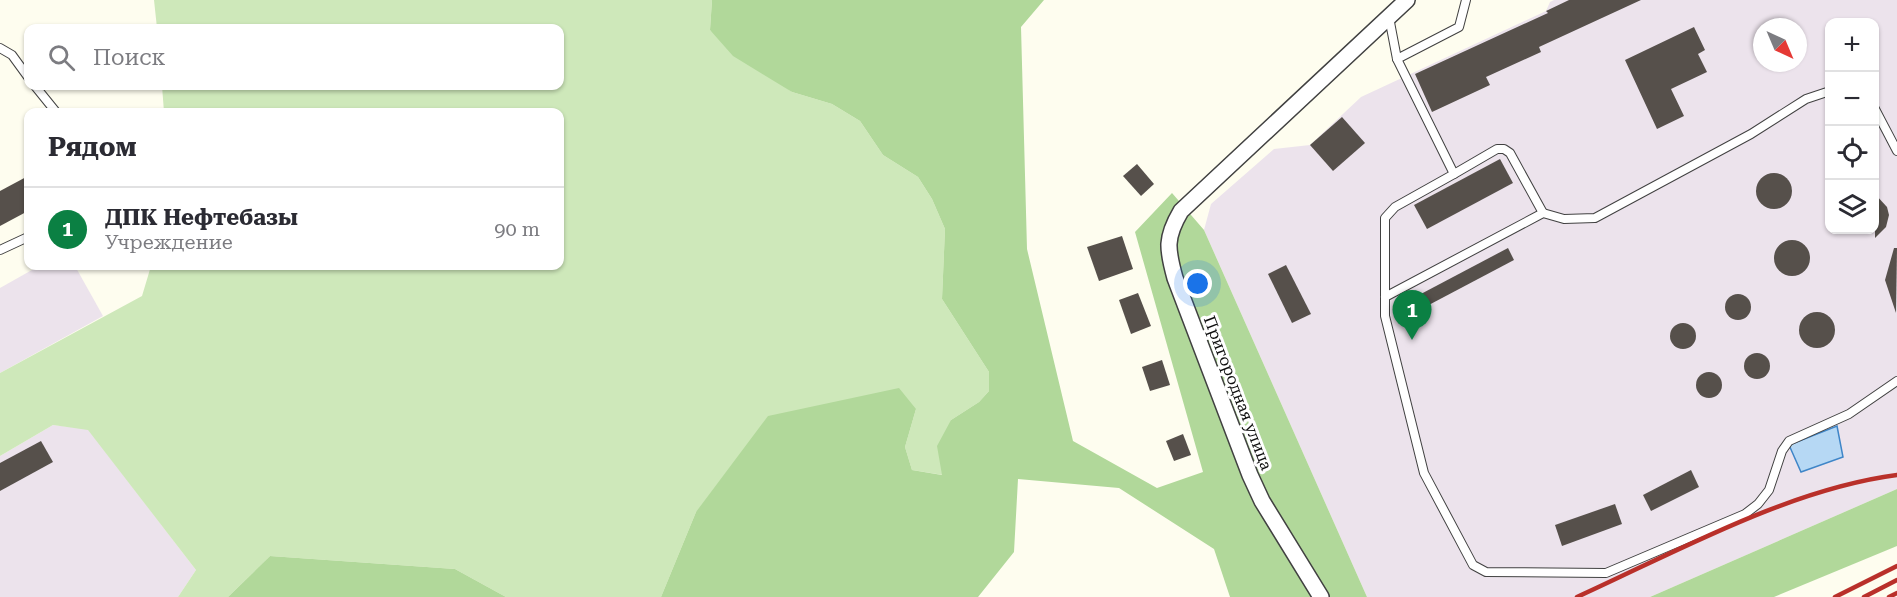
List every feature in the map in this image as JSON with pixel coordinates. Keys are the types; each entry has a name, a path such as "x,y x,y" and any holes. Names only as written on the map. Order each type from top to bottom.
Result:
{"street":[{"name":"Пригородная улица","path":"1321,597 1250,476 1175,278 1167,249 1170,228 1181,211 1407,0"}],"lane":[{"path":"1397,59 1459,27 1466,0"},
{"path":"1389,16 1397,59 1454,174"},
{"path":"0,48 12,55 24,72"},
{"path":"38,90 53,108"},
{"path":"1825,93 1806,99 1751,134 1595,218 1564,219 1544,213 1509,153 1504,149 1497,149 1395,207 1385,218 1385,316 1424,473 1473,565 1486,572 1606,573 1745,514 1758,504 1769,490 1782,451 1789,441 1849,414 1897,381"},
{"path":"1879,115 1897,151"},
{"path":"1385,297 1544,213"},
{"path":"0,250 24,239"}],"shaded area":[{"path":"1554,0 1897,0 1897,489 1650,597 1367,597 1204,230 1211,204 1274,149 1310,145 1361,97 1546,11 1550,2"},
{"path":"32,270 77,270 103,316 0,373 0,288"},
{"path":"53,425 88,429 196,570 178,597 0,597 0,456"}],"green space":[{"path":"154,0 712,0 710,30 792,92 832,104 860,121 883,155 918,177 932,199 945,229 942,299 989,372 989,391 979,402 951,420 943,475 912,470 905,447 916,409 696,512 661,597 506,597 455,569 270,556 228,597 178,597 196,570 88,430 53,425 0,456 0,373 142,296 150,270 564,270 564,108 164,108 162,90 564,90 564,24 157,24"},
{"path":"712,0 1044,0 1021,27 1027,249 1073,441 1157,488 1203,472 1135,232 1172,193 1204,230 1367,597 1230,597 1214,549 1119,488 1018,479 1014,552 978,597 661,597 696,512 768,416 899,388 916,409 905,447 912,470 942,475 937,446 951,420 979,402 989,391 989,372 942,299 945,229 932,199 918,177 883,155 860,121 832,104 792,92 733,56 710,30"},
{"path":"1897,489 1897,546 1774,597 1650,597"},
{"path":"270,556 455,569 506,597 228,597"}],"water":[{"path":"1837,426 1843,457 1801,472 1789,445"}],"building":[{"path":"1569,0 1641,0 1539,47 1541,52 1486,77 1490,85 1432,112 1415,74 1548,13 1546,11"},
{"path":"1694,27 1705,50 1698,54 1707,72 1671,89 1684,116 1657,129 1625,60"},
{"path":"1342,117 1365,143 1333,171 1310,145"},
{"path":"1500,159 1513,183 1427,229 1414,205"},
{"path":"1137,164 1154,184 1141,196 1123,176"},
{"path":"1774,173 1787,178 1792,191 1787,204 1774,209 1761,204 1756,191 1761,178"},
{"path":"24,178 24,213 0,226 0,191"},
{"path":"1879,198 1887,207 1889,215 1886,227 1879,234"},
{"path":"1122,236 1133,269 1099,281 1087,247"},
{"path":"1792,240 1805,245 1810,258 1805,271 1792,276 1779,271 1774,258 1779,245"},
{"path":"1508,248 1514,260 1425,307 1419,295"},
{"path":"1894,248 1897,248 1896,313 1885,280"},
{"path":"1286,265 1311,314 1292,323 1268,274"},
{"path":"1138,293 1151,326 1131,334 1119,300"},
{"path":"1738,294 1747,298 1751,307 1747,316 1738,320 1729,316 1725,307 1729,298"},
{"path":"1817,312 1830,317 1835,330 1830,343 1817,348 1804,343 1799,330 1804,317"},
{"path":"1683,323 1692,327 1696,336 1692,345 1683,349 1674,345 1670,336 1674,327"},
{"path":"1757,353 1766,357 1770,366 1766,375 1757,379 1748,375 1744,366 1748,357"},
{"path":"1162,360 1170,385 1150,391 1142,367"},
{"path":"1709,372 1718,376 1722,385 1718,394 1709,398 1700,394 1696,385 1700,376"},
{"path":"1183,434 1191,455 1174,461 1166,441"},
{"path":"41,441 53,462 0,491 0,463"},
{"path":"1691,470 1699,487 1651,511 1643,495"},
{"path":"1615,504 1622,524 1562,546 1555,525"}],"railway":[{"path":"1577,597 1693,542 1774,508 1856,482 1897,475"},
{"path":"1835,597 1897,566"},
{"path":"1864,597 1897,580"},
{"path":"1889,597 1897,593"}],"place":[{"name":"ДПК Нефтебазы","path":"1412,340"}]}
